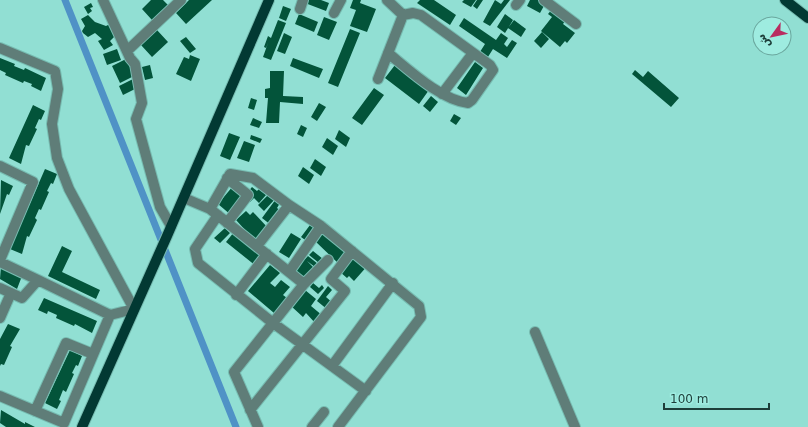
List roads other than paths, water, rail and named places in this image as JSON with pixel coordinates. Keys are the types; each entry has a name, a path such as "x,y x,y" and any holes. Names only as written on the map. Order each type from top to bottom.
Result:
{"main road":[{"path":"82,427 184,198 269,0"},
{"path":"785,0 808,18"}],"street":[{"path":"103,0 128,50 130,58 135,64 142,103 136,120 160,207 171,226"},
{"path":"128,50 181,0"},
{"path":"334,13 341,0"},
{"path":"387,0 403,15"},
{"path":"544,0 576,24"},
{"path":"388,54 442,94 468,104 493,70 473,53 421,15 413,13 403,15"},
{"path":"378,79 403,15"},
{"path":"0,48 55,71 58,89 52,124 57,158 69,189 134,309 110,315 0,261 34,182 1,168"},
{"path":"442,94 473,53"},
{"path":"338,427 366,391 421,317 419,306 393,283 322,226 289,205 253,178 230,174 214,212 195,249 198,263 272,323 366,391"},
{"path":"228,178 248,195 228,223"},
{"path":"184,198 214,212 304,284"},
{"path":"256,246 289,205"},
{"path":"289,272 322,226"},
{"path":"250,410 345,290 331,279 352,251"},
{"path":"236,295 267,254"},
{"path":"258,427 234,372 304,284 328,260"},
{"path":"0,288 22,298 38,280"},
{"path":"332,366 393,283"},
{"path":"0,318 11,293"},
{"path":"0,396 64,423 110,315"},
{"path":"535,332 575,427"},
{"path":"35,411 66,343 93,354"},
{"path":"312,427 324,412"}],"waterway":[{"path":"65,0 236,427"}]}
